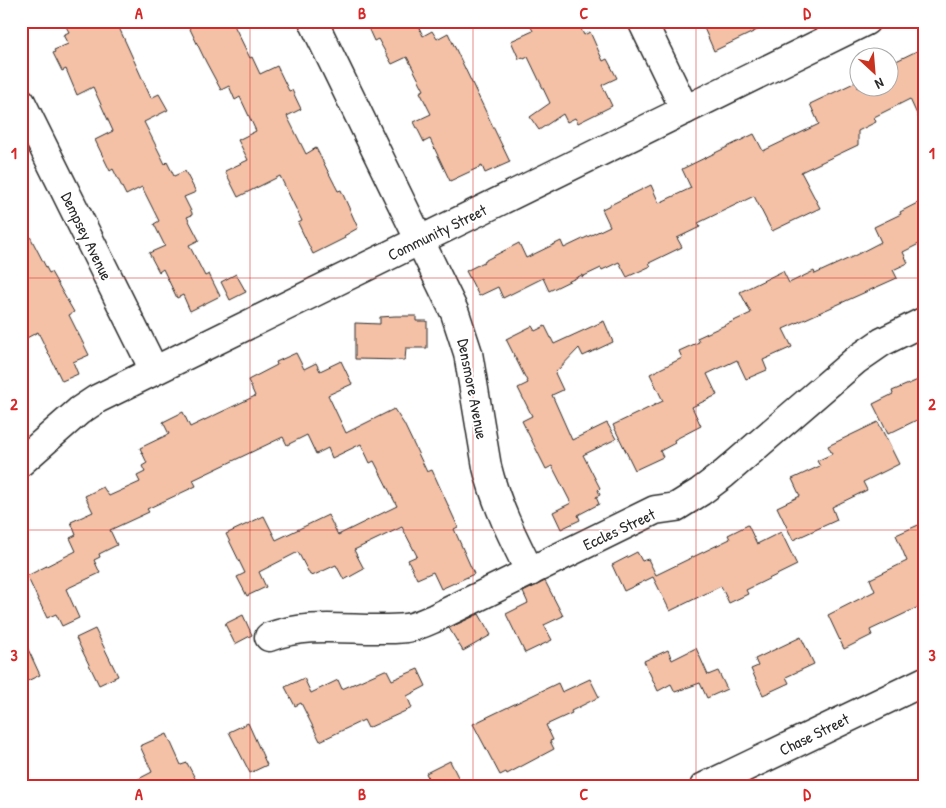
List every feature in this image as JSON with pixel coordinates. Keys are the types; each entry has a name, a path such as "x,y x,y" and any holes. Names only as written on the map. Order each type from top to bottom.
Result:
{"street":[{"name":"Densmore Avenue","path":"313,21 455,313 472,371 491,485 506,523 530,572"},
{"path":"642,21 685,110"},
{"name":"Community Street","path":"23,457 97,399 866,21"},
{"name":"Dempsey Avenue","path":"21,102 154,370"},
{"name":"Eccles Street","path":"269,637 311,627 409,628 435,618 655,510 676,507 724,474 856,360 882,342 925,321"},
{"name":"Chase Street","path":"704,787 925,681"}],"building":[{"path":"63,21 116,21 151,98 159,94 168,110 144,122 165,164 167,162 174,176 185,171 196,192 184,197 192,213 192,215 187,217 199,240 189,245 205,276 209,274 220,296 190,311 183,295 177,298 163,269 159,272 149,253 165,246 154,224 159,221 142,187 126,195 113,169 110,171 95,140 113,131 93,87 77,95 66,69 62,71 53,53 55,52 54,50 68,44 63,35 69,32"},
{"path":"201,21 232,21 260,74 277,66 289,91 292,90 301,109 287,116 306,154 316,148 338,191 341,190 358,228 344,236 345,238 313,254 298,223 302,221 280,176 238,197 225,171 248,160 238,140 256,131 240,97 235,100 229,86 221,90 206,62 189,27"},
{"path":"365,21 416,21 423,36 432,31 437,39 448,33 510,162 485,173 482,166 450,181 430,139 424,142 414,122 431,114 420,92 424,90 407,57 392,64 378,39 374,41"},
{"path":"528,21 577,21 584,35 590,32 603,61 607,59 617,78 602,85 612,106 578,123 575,118 567,122 563,114 539,130 530,117 550,103 528,57 519,59 511,41 533,31"},
{"path":"701,21 776,21 714,51"},
{"path":"925,47 925,132 910,99 874,117 876,122 858,131 858,145 801,172 820,208 772,231 754,196 698,223 700,227 677,238 682,247 649,263 651,266 627,277 619,262 582,277 582,275 549,291 543,278 503,298 498,287 479,296 466,271 519,243 526,258 561,241 564,248 610,226 602,209 651,185 659,203 691,188 682,169 754,134 763,151 819,124 810,104 848,86 848,98 898,98 898,60"},
{"path":"925,199 925,241 903,252 908,263 893,270 897,278 783,329 792,347 763,360 767,370 746,379 737,360 707,374 717,395 692,407 701,426 674,440 675,443 660,451 663,457 635,470 613,425 663,401 650,374 682,358 679,351 699,342 697,338 751,313 740,292 783,271 789,283 814,271 815,274 852,257 881,242 874,227 901,214 900,212"},
{"path":"21,219 49,273 51,272 74,312 69,315 89,355 73,362 78,374 62,381 38,332 21,341"},
{"path":"236,274 246,292 230,300 221,282"},
{"path":"416,316 416,321 427,321 427,348 406,348 405,360 355,359 355,323 380,324 380,317"},
{"path":"604,321 613,342 583,356 579,348 555,373 563,390 552,395 572,440 607,423 616,439 583,455 600,488 598,490 600,495 596,497 599,504 578,515 580,520 561,529 553,512 571,503 552,466 546,469 522,421 532,416 518,388 528,383 506,339 532,326 535,331 545,326 554,344"},
{"path":"296,353 304,369 316,363 320,371 341,361 352,384 328,395 346,433 394,409 404,424 427,472 432,470 458,527 454,529 474,574 441,589 433,572 417,579 408,560 417,556 402,527 354,550 364,569 344,580 336,565 312,576 310,575 298,552 259,572 266,587 247,596 237,577 245,573 226,534 264,516 276,540 328,515 338,535 397,506 374,461 370,463 361,444 332,458 328,448 316,454 307,435 287,445 283,437 193,480 196,486 147,509 149,512 110,530 117,545 99,554 100,557 94,560 100,573 66,589 79,618 62,626 56,614 47,618 27,576 76,551 70,538 76,535 71,522 93,512 85,496 103,487 109,496 140,482 137,476 145,472 142,466 147,463 140,448 169,434 163,422 183,412 190,427 255,396 248,380 277,365 276,362"},
{"path":"925,377 925,416 888,434 873,404 893,394 892,391"},
{"path":"878,422 899,464 863,482 867,490 832,507 837,520 793,540 777,507 800,496 792,479 820,466 817,461 832,454 828,446"},
{"path":"925,522 925,604 870,630 872,635 844,649 828,615 875,591 870,579 907,561 896,535"},
{"path":"748,525 757,544 781,532 797,565 746,590 748,594 729,603 721,586 670,611 653,577 624,591 612,565 637,552 642,561 648,559 656,575 730,539 728,535"},
{"path":"545,581 563,616 544,625 552,640 525,653 506,614 528,603 523,592"},
{"path":"479,614 491,635 463,651 449,628"},
{"path":"243,615 252,635 235,644 225,624"},
{"path":"95,629 118,676 99,685 76,638"},
{"path":"21,634 40,675 21,684"},
{"path":"801,637 814,664 786,677 789,683 763,695 751,669 758,666 755,659"},
{"path":"696,648 708,675 718,671 727,689 707,698 700,683 675,692 671,684 658,691 644,661 668,650 672,660"},
{"path":"418,669 426,686 407,696 412,708 368,728 364,720 320,741 301,703 295,706 285,687 304,678 311,693 338,680 342,689 385,670 387,670 392,680"},
{"path":"590,679 599,697 571,711 572,713 546,725 553,740 550,741 554,749 507,774 506,772 500,775 473,724 558,683 562,692"},
{"path":"248,723 267,765 250,773 229,732"},
{"path":"167,734 181,765 187,763 196,780 182,787 123,787 152,772 140,746"},
{"path":"450,761 463,787 432,787 426,773"}]}
